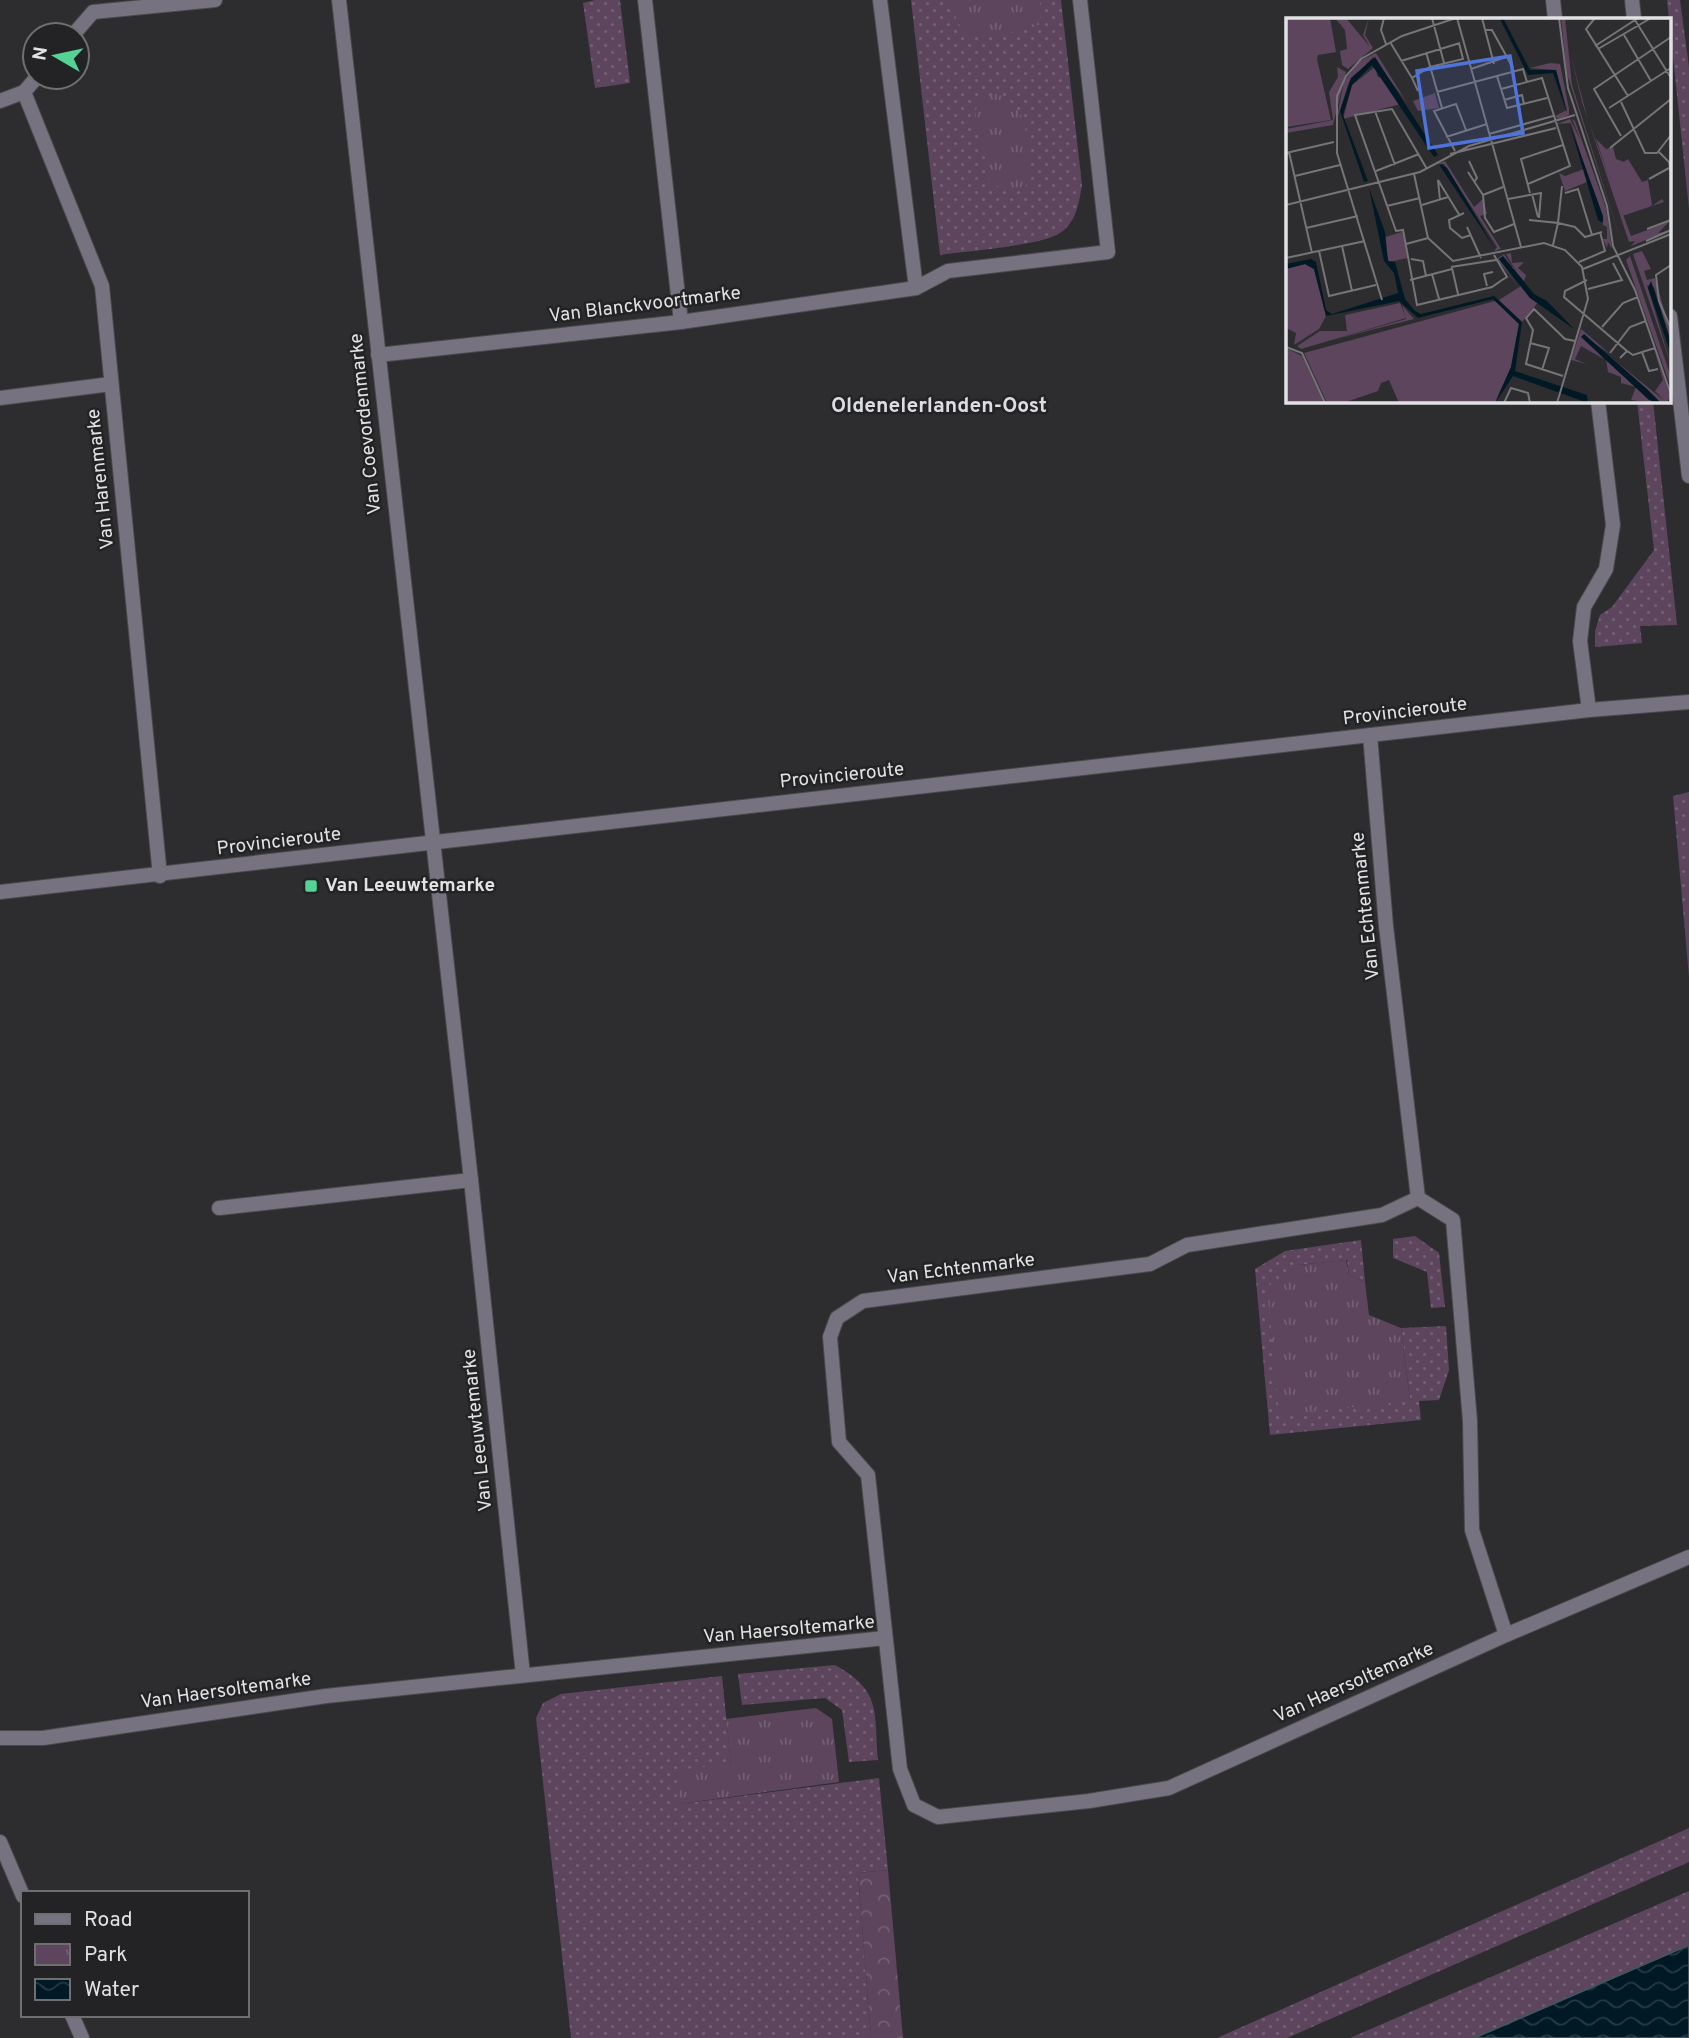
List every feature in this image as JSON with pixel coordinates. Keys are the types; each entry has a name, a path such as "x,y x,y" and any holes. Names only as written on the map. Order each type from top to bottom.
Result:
{"street":[{"path":"85,21 93,12 215,0"},
{"name":"Van Coevordenmarke","path":"339,0 433,843"},
{"path":"645,0 681,322"},
{"path":"880,0 916,288"},
{"name":"Van Blanckvoortmarke","path":"378,355 681,322 916,288 948,271 1108,252 1080,0"},
{"path":"1553,0 1555,18"},
{"path":"1632,0 1634,18"},
{"path":"0,101 24,92"},
{"name":"Van Harenmarke","path":"24,92 102,286 160,876"},
{"path":"1672,333 1689,476"},
{"path":"0,398 110,384"},
{"path":"1589,710 1580,642 1581,630 1584,607 1606,569 1613,525 1598,402"},
{"name":"Provincieroute","path":"0,892 160,876 1589,710 1689,702"},
{"name":"Van Echtenmarke","path":"885,1638 867,1475 839,1442 830,1337 837,1318 863,1300 1150,1264 1188,1245 1381,1215 1418,1198 1386,926 1370,735"},
{"name":"Van Leeuwtemarke","path":"433,843 523,1675"},
{"path":"219,1208 471,1180"},
{"path":"1418,1198 1453,1220 1470,1421 1472,1530 1506,1635"},
{"name":"Van Haersoltemarke","path":"0,1738 43,1738 239,1707 885,1638 900,1769 914,1805 938,1817 1089,1801 1169,1788 1506,1635 1689,1558"},
{"path":"0,1842 21,1891"},
{"path":"73,2017 82,2038"}],"green space":[{"path":"620,0 630,83 595,88 583,3"},
{"path":"911,0 1061,0 1082,185 1073,218 1060,233 1020,245 940,255"},
{"path":"954,0 1040,0 1041,24 1003,34 964,33 956,22"},
{"path":"1667,0 1680,0 1689,67 1689,209 1672,48 1672,18 1669,18"},
{"path":"997,94 1018,110 1023,122 1028,148 1026,189 991,185 974,120 982,98"},
{"path":"1637,402 1653,402 1677,625 1640,626 1642,643 1595,647 1595,631 1600,615 1612,607 1654,550"},
{"path":"1689,792 1689,977 1673,796"},
{"path":"1415,1236 1439,1253 1445,1307 1431,1308 1427,1272 1393,1258 1393,1239"},
{"path":"1361,1240 1365,1282 1349,1275 1347,1260 1297,1265 1410,1401 1401,1328 1446,1326 1449,1370 1439,1400 1419,1401 1421,1420 1270,1435 1255,1269 1285,1251"},
{"path":"1346,1260 1349,1275 1365,1282 1369,1315 1401,1328 1410,1401 1279,1415 1267,1287 1297,1265"},
{"path":"835,1665 861,1684 873,1704 878,1760 849,1762 842,1710 825,1698 742,1705 738,1674"},
{"path":"722,1676 731,1764 679,1804 879,1778 888,1870 858,1873 871,2038 571,2038 536,1718 543,1703 561,1694"},
{"path":"816,1708 832,1719 839,1782 679,1804 676,1770 731,1764 726,1719"},
{"path":"1689,1828 1689,1862 1287,2038 1217,2038"},
{"path":"888,1870 903,2038 871,2038 858,1873"},
{"path":"1689,1891 1689,1945 1474,2038 1350,2038"}],"water":[{"path":"1689,1945 1689,2038 1474,2038"}],"place":[{"name":"Van Leeuwtemarke","path":"311,886"}],"district":[{"name":"Oldenelerlanden-Oost","path":"939,406"}]}
